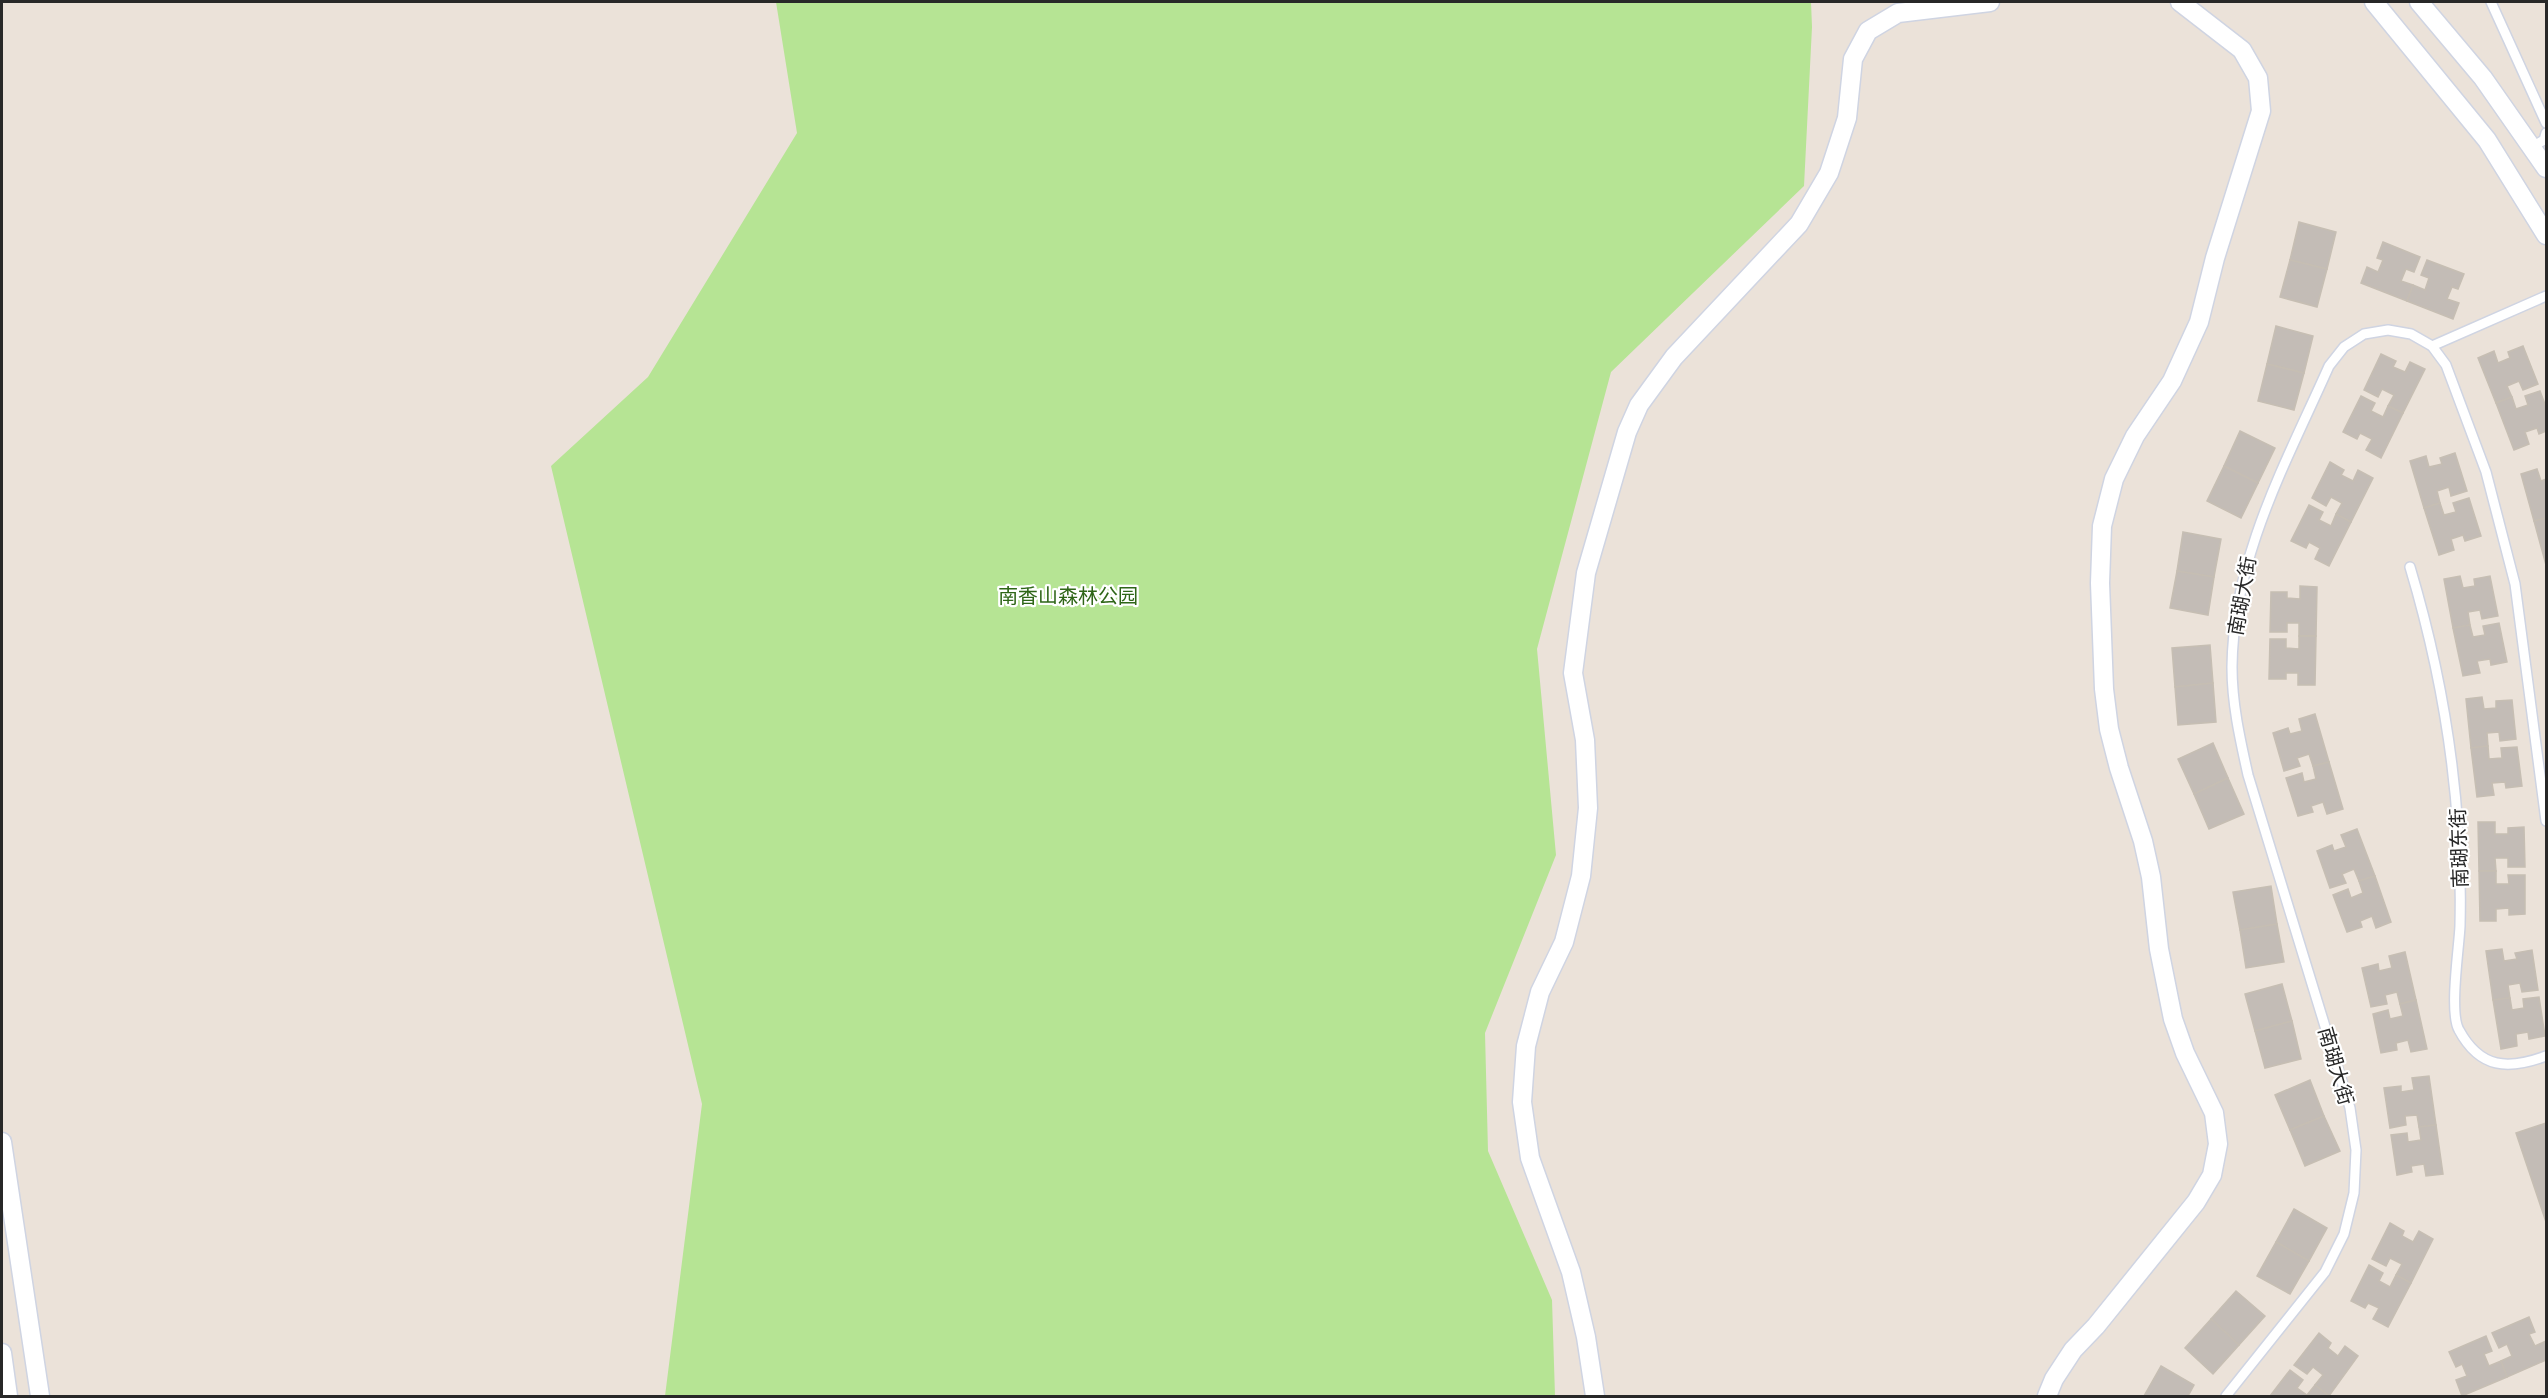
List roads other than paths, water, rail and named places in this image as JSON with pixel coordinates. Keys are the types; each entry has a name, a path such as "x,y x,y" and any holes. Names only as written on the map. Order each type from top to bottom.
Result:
{"street":[{"path":"1595,1396 1586,1337 1570,1272 1530,1158 1522,1102 1526,1046 1540,992 1564,942 1581,876 1587,808 1585,740 1573,673 1586,573 1626,432 1639,405 1674,357 1799,224 1828,173 1847,118 1853,59 1868,31 1898,13 1990,2"},
{"path":"2047,1396 2054,1378 2073,1350 2096,1326 2196,1202 2212,1175 2218,1144 2214,1113 2185,1053 2173,1019 2162,972 2151,877 2143,841 2109,729 2104,689 2100,583 2102,526 2114,479 2135,436 2172,381 2199,322 2215,258 2261,111 2258,78 2242,50 2180,2"},
{"path":"2374,2 2487,140 2547,235"},
{"path":"2419,2 2483,78 2547,168"},
{"path":"2,1142 40,1396"},
{"path":"2,1353 8,1396"}],"lane":[{"path":"2491,2 2547,123"},
{"path":"2532,147 2544,140 2547,133"},
{"path":"2547,296 2432,346 2446,365 2486,472 2515,584 2547,821"},
{"name":"南瑚大街","path":"2226,1396 2325,1272 2344,1234 2354,1192 2356,1150 2350,1108 2248,775 2236,722 2232,668 2235,614 2246,560 2265,510 2329,366 2344,347 2364,334 2388,330 2411,334 2432,346"},
{"name":"南瑚东街","path":"2410,567 2438,673 2455,782 2461,890 2455,999 2457,1027 2472,1051 2496,1065 2524,1064 2547,1056"}],"park label":[{"name":"南香山森林公园","path":"1068,596"}]}
